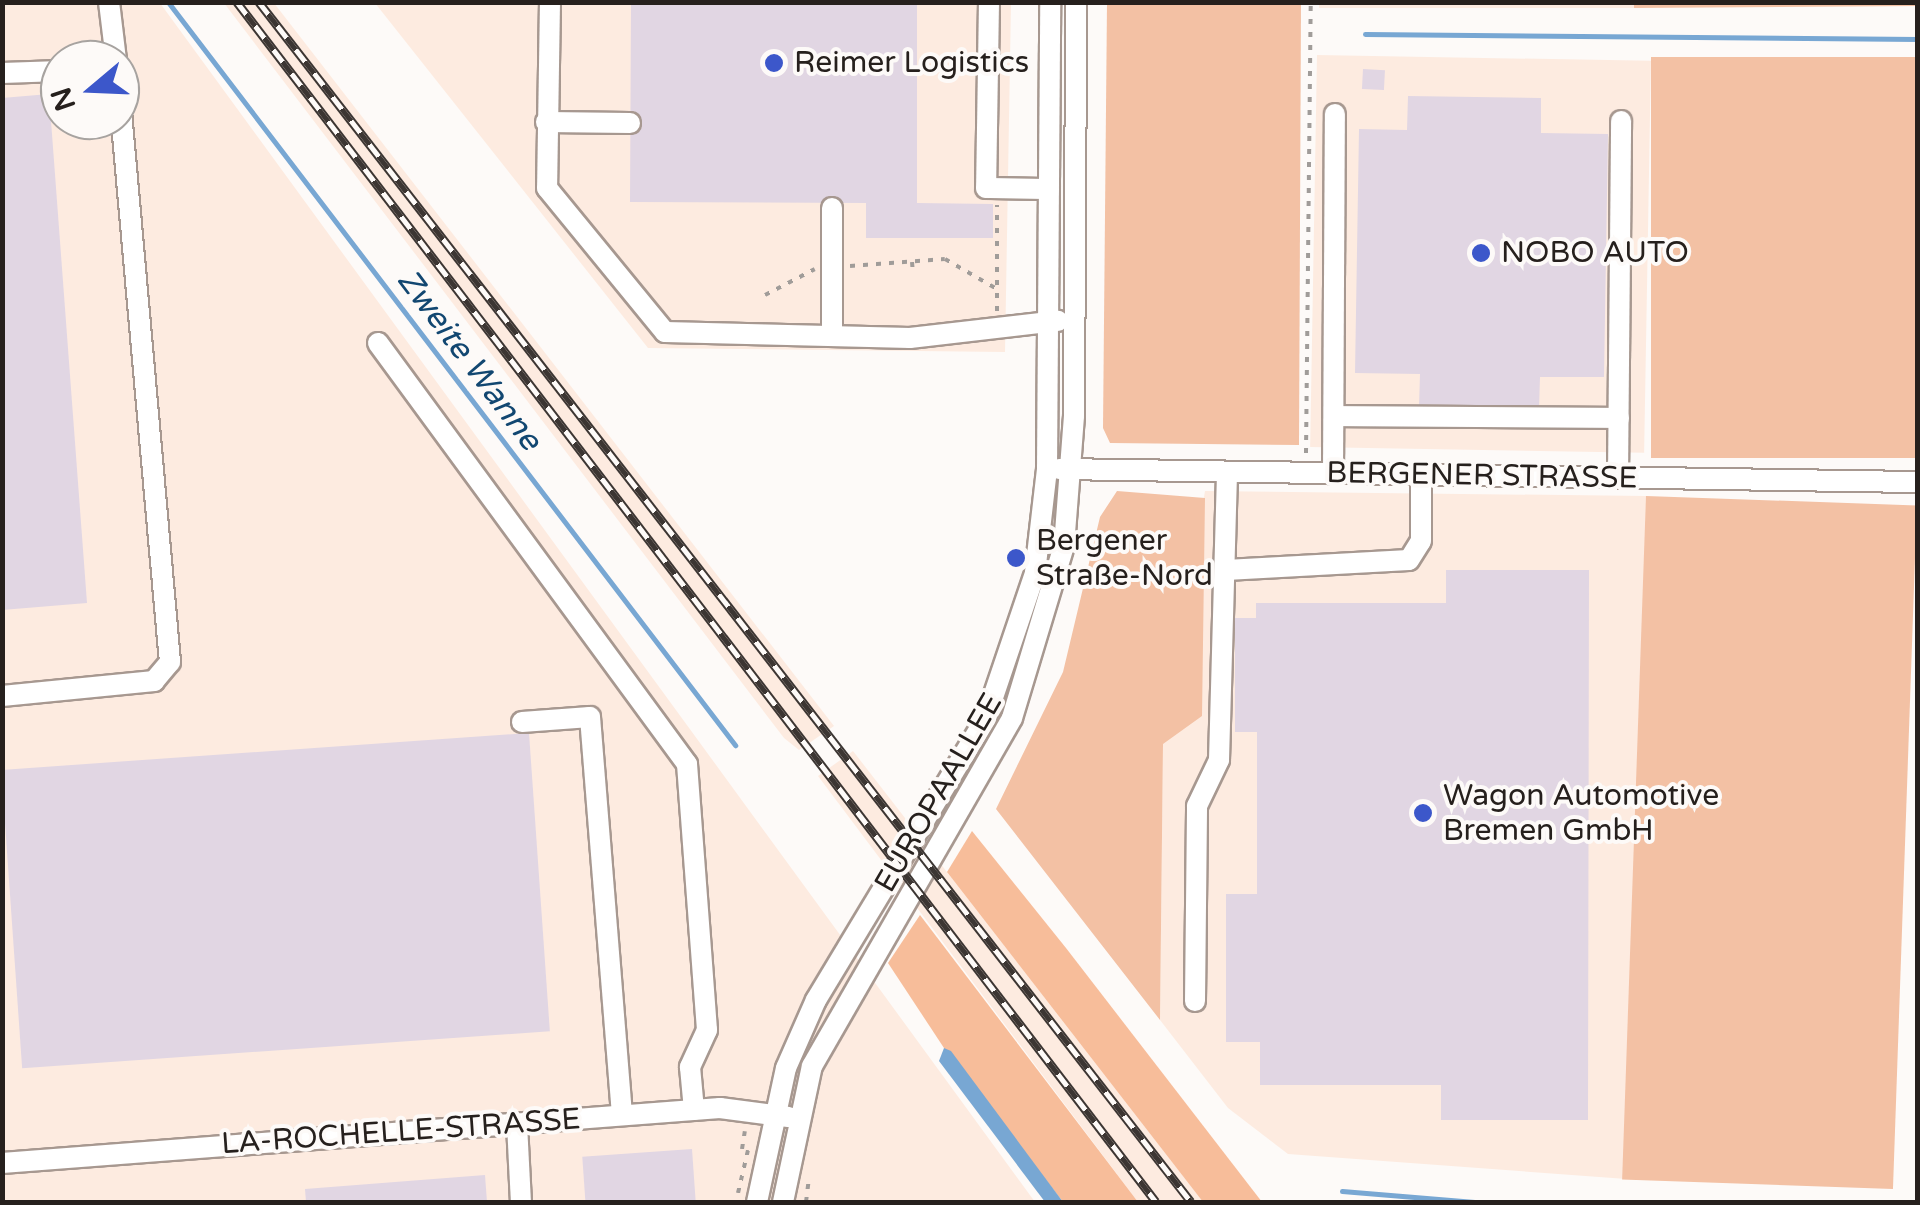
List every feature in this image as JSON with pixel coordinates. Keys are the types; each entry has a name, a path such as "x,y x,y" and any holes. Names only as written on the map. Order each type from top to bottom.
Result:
{"street":[{"path":"109,2 114,40"},
{"path":"550,2 546,188 665,332 832,336 1076,322"},
{"path":"988,2 986,188 1049,189"},
{"name":"EUROPAALLEE","path":"757,1202 774,1114 816,1000 970,749 1013,659 1047,469 1050,2"},
{"name":"EUROPAALLEE","path":"783,1202 798,1120 842,1002 1034,669 1072,468 1076,2"},
{"path":"2,73 40,72"},
{"path":"1333,474 1335,114"},
{"path":"1618,478 1620,121"},
{"path":"546,122 630,124"},
{"path":"2,696 154,681 170,662 123,140"},
{"path":"832,208 832,336"},
{"path":"1047,272 1075,274"},
{"path":"780,315 793,335"},
{"path":"378,343 683,755 707,1030 690,1068 694,1110"},
{"path":"1334,416 1619,418"},
{"name":"BERGENER STRASSE","path":"1047,469 1918,482"},
{"path":"1195,1001 1197,806 1219,760 1227,472"},
{"path":"1226,570 1408,560 1420,541 1421,475"},
{"path":"522,722 590,717 622,1115"},
{"name":"LA-ROCHELLE-STRASSE","path":"2,1163 694,1110 774,1114 798,1120"},
{"path":"517,1124 521,1202"}],"path":[{"path":"1306,473 1310,2"},
{"path":"996,326 997,188"},
{"path":"765,295 798,270 946,259 996,290"},
{"path":"912,262 913,274"}],"shaded area":[{"path":"1319,2 1634,3 1634,8 1319,8"},
{"path":"1917,2 1918,6 1634,8 1634,3"},
{"path":"2,3 160,3 1035,1202 3,1202"},
{"path":"224,3 274,3 834,726 799,750 784,738"},
{"path":"375,3 1011,3 1005,352 648,348"},
{"path":"1107,3 1301,3 1299,445 1110,443 1103,428"},
{"path":"1317,55 1651,61 1644,453 1310,447"},
{"path":"1651,57 1917,57 1917,458 1651,458"},
{"path":"1117,491 1205,498 1202,716 1163,744 1160,1020 996,809 1063,672 1100,517"},
{"path":"1205,491 1646,496 1640,1180 1288,1154 1228,1108 1160,1020 1163,744"},
{"path":"1646,496 1917,505 1893,1189 1622,1180"},
{"path":"853,751 1203,1202 1138,1202 818,776"},
{"path":"972,831 1262,1202 1203,1202 947,872"},
{"path":"920,915 1138,1202 1063,1202 944,1048 888,963"}],"water":[{"path":"944,1048 951,1051 1063,1202 1045,1202 939,1061"}],"building":[{"name":"Reimer Logistics","path":"631,2 917,2 917,203 993,204 993,238 866,238 866,203 630,202"},
{"path":"1363,69 1385,70 1384,90 1362,89"},
{"path":"40,95 40,140 52,140 87,603 2,610 2,98"},
{"name":"NOBO AUTO","path":"1408,96 1541,98 1541,133 1608,134 1604,377 1540,377 1539,409 1419,407 1420,374 1355,373 1359,129 1407,130"},
{"name":"Wagon Automotive Bremen GmbH","path":"1446,570 1589,570 1588,1120 1441,1120 1441,1085 1260,1085 1260,1042 1226,1042 1226,894 1257,894 1257,732 1235,732 1235,618 1256,618 1256,603 1446,603"},
{"path":"529,733 550,1031 22,1068 2,770"},
{"path":"692,1149 696,1201 585,1202 582,1157"},
{"path":"485,1175 487,1202 306,1202 305,1189"}],"waterway":[{"name":"Zweite Wanne","path":"168,2 735,745"},
{"path":"1365,34 1918,39"},
{"path":"1342,1191 1475,1202"}],"railway":[{"path":"237,2 1156,1202"},
{"path":"259,2 1191,1202"}],"place":[{"name":"Reimer Logistics","path":"774,63"},
{"name":"NOBO AUTO","path":"1481,253"},
{"name":"Bergener Straße-Nord","path":"1016,558"},
{"name":"Wagon Automotive Bremen GmbH","path":"1423,813"}]}
